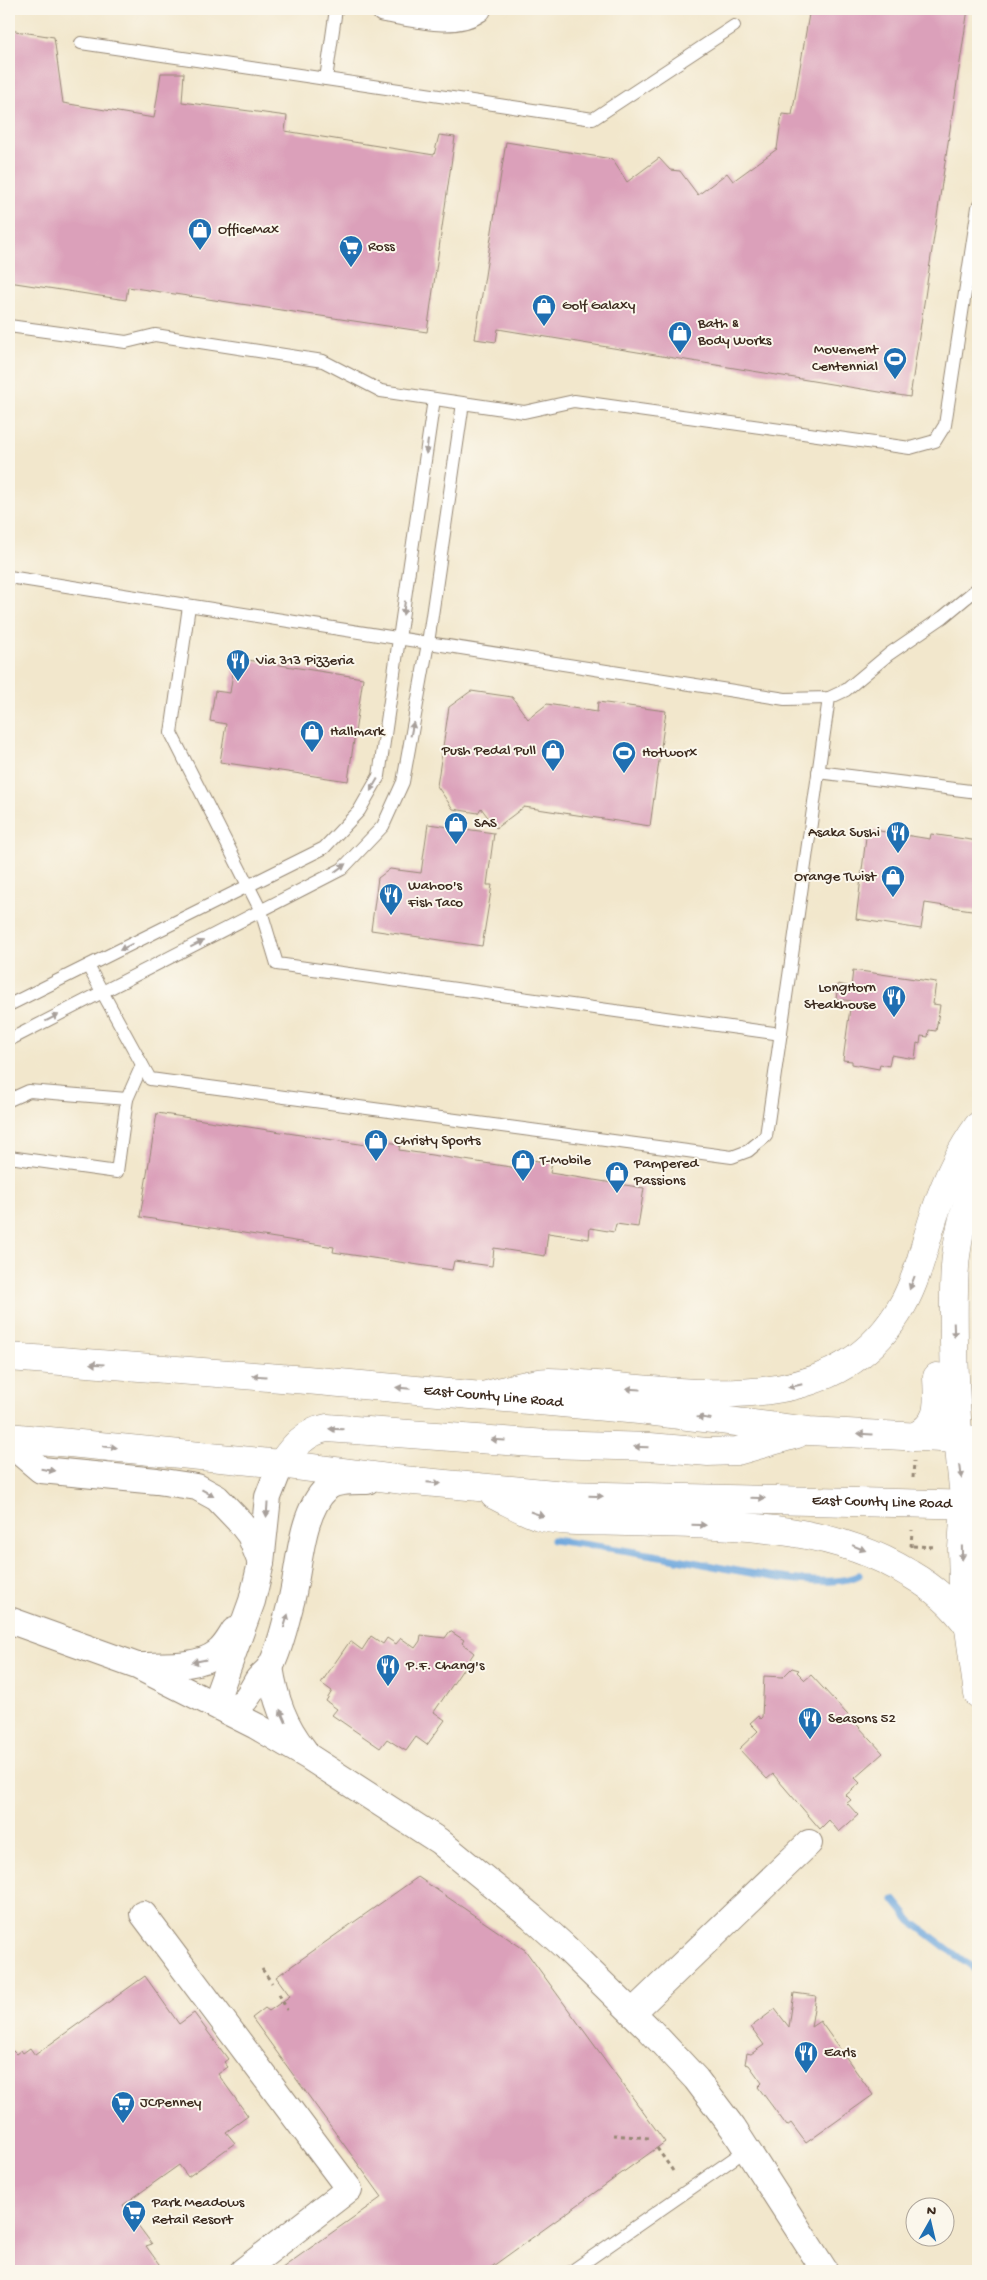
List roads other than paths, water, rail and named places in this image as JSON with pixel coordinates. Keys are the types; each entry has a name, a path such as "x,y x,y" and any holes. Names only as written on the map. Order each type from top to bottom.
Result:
{"main road":[{"path":"482,1396 546,1382 684,1393 764,1392 798,1386 832,1372 861,1353 878,1337 903,1305 948,1181 958,1159 978,1126"},
{"path":"914,1445 929,1427 936,1414 934,1289 938,1244 945,1220 970,1166 978,1154"},
{"path":"978,1174 963,1214 956,1246 952,1290 968,1440 972,1505 962,1549 968,1627 978,1694"},
{"name":"East County Line Road","path":"9,1357 307,1380 639,1410 914,1445 968,1440"},
{"path":"281,1464 295,1445 315,1431 327,1428 547,1444 650,1447 708,1452 737,1451 809,1431"},
{"name":"East County Line Road","path":"9,1437 281,1464 403,1480 565,1495 972,1505"},
{"path":"477,1487 540,1516 766,1529 832,1539 879,1557 916,1577 960,1613 968,1627"}],"street":[{"path":"384,9 452,19 470,14 478,9"},
{"path":"9,1443 41,1470 197,1487 217,1498 240,1522 250,1535 261,1563"},
{"path":"225,1709 220,1702 219,1692 252,1601 261,1563 268,1497 281,1464"},
{"path":"225,1709 240,1705 246,1701 258,1680 270,1667 291,1605 307,1521 319,1499 333,1484 403,1480"},
{"path":"137,1666 176,1665 211,1658 225,1646 252,1601"},
{"path":"9,1620 137,1666 225,1709 309,1756 439,1842 532,1917 632,2012 696,2079 733,2128 825,2271"},
{"path":"270,1667 276,1699 284,1719 294,1737 309,1756"},
{"path":"632,2012 809,1843"},
{"path":"143,1914 349,2190 242,2271"}],"lane":[{"path":"326,79 336,9"},
{"path":"80,43 593,119 734,26"},
{"path":"9,326 126,342 155,336 324,361 381,391 524,412 574,401 910,448 935,441 945,425 978,207"},
{"path":"9,1005 324,848 359,811 379,776 434,399"},
{"path":"9,1040 342,869 383,826 403,782 428,643 463,403"},
{"path":"9,577 785,699 829,698 846,690 889,654 943,617 978,588"},
{"path":"189,606 171,733 261,911 277,964 781,1034"},
{"path":"88,966 150,1079 732,1158 748,1151 766,1136 829,698"},
{"path":"818,772 978,792"},
{"path":"9,1157 116,1172 127,1099 142,1065"},
{"path":"9,1100 29,1091 127,1099"},
{"path":"572,2271 746,2150"}],"waterway":[{"path":"553,1540 792,1579 842,1580 859,1575"},
{"path":"894,1900 911,1921 978,1972"}],"place":[{"name":"OfficeMax","path":"200,251"},
{"name":"Ross","path":"351,268"},
{"name":"Golf Galaxy","path":"544,327"},
{"name":"Bath & Body Works","path":"680,354"},
{"name":"Movement Centennial","path":"895,380"},
{"name":"Via 313 Pizzeria","path":"238,682"},
{"name":"Hallmark","path":"312,753"},
{"name":"Push Pedal Pull","path":"553,772"},
{"name":"Hotworx","path":"624,774"},
{"name":"SAS","path":"456,845"},
{"name":"Asaka Sushi","path":"898,854"},
{"name":"Orange Twist","path":"893,898"},
{"name":"Wahoo's Fish Taco","path":"391,916"},
{"name":"LongHorn Steakhouse","path":"894,1018"},
{"name":"Christy Sports","path":"376,1162"},
{"name":"T-Mobile","path":"523,1182"},
{"name":"Pampered Passions","path":"617,1194"},
{"name":"P.F. Chang's","path":"388,1687"},
{"name":"Seasons 52","path":"810,1740"},
{"name":"Earls","path":"806,2074"},
{"name":"JCPenney","path":"123,2124"},
{"name":"Park Meadows Retail Resort","path":"134,2233"}]}
